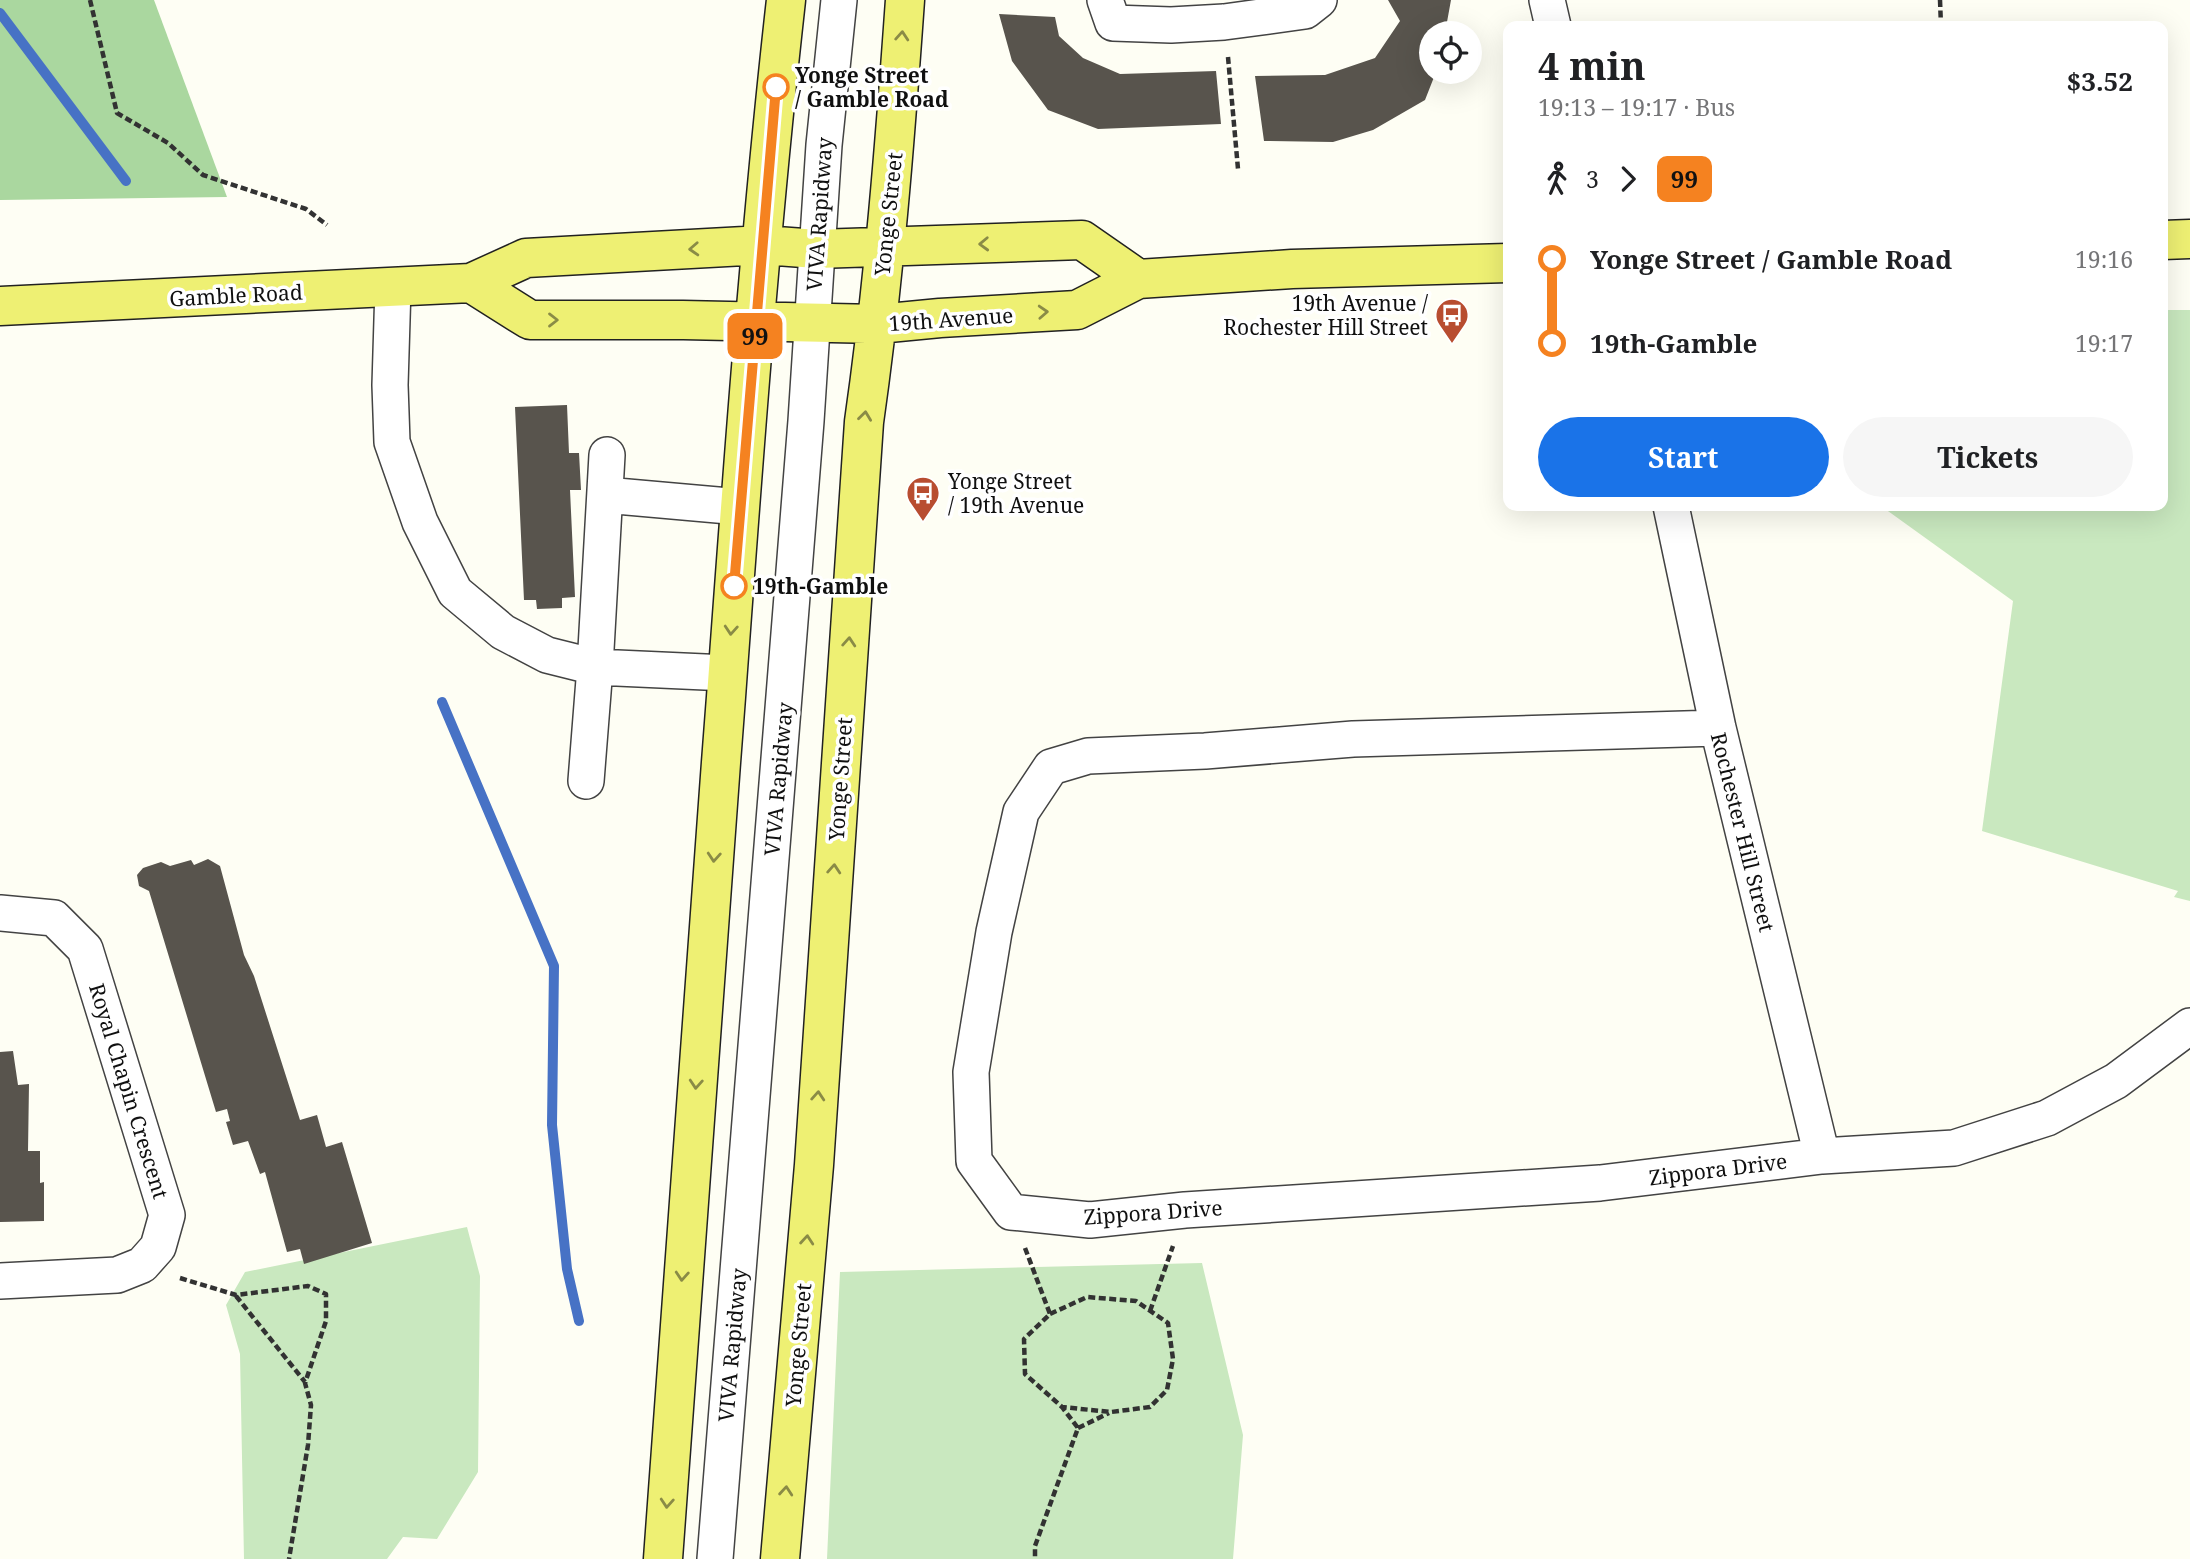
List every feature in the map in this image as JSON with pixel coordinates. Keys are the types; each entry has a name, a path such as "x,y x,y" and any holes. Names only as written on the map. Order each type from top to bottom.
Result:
{"main road":[{"path":"663,1559 740,507 770,142 786,0"},
{"name":"Yonge Street","path":"780,1559 814,1164 864,422 878,324 905,0"},
{"path":"2168,240 2190,239"},
{"path":"884,248 1082,240 1138,279"},
{"name":"Gamble Road","path":"0,306 471,283 526,258 762,245 817,249 884,248"},
{"name":"19th Avenue","path":"757,322 878,324 1077,310 1138,279 1292,269 1503,263"},
{"path":"471,283 530,320 757,322"}],"street":[{"name":"VIVA Rapidway","path":"715,1559 804,449 824,145 839,0"},
{"path":"1105,0 1113,23 1171,25 1224,22 1304,11 1319,0"},
{"path":"1546,0 1552,21"},
{"path":"393,287 390,385 392,442 420,522 455,593 503,632 547,655 594,667 727,673"},
{"path":"586,781 607,455"},
{"path":"605,495 740,507"},
{"name":"Rochester Hill Street","path":"1672,511 1718,728 1822,1156"},
{"path":"1011,1212 974,1161 971,1072 993,932 1021,812 1052,767 1088,756 1205,751 1353,739 1718,728"},
{"name":"Royal Chapin Crescent","path":"0,913 54,918 85,949 167,1215 158,1247 142,1265"},
{"name":"Zippora Drive","path":"1011,1212 1090,1220 1185,1210 1600,1183 1822,1156 1954,1149 2047,1118 2116,1081 2190,1026"},
{"path":"0,1281 117,1275 142,1265"}],"path":[{"path":"90,0 117,113 168,143 203,175 306,209 327,225"},
{"path":"1940,0 1941,21"},
{"path":"1224,22 1238,169"},
{"path":"1150,1311 1185,1210"},
{"path":"1011,1212 1051,1314"},
{"path":"142,1265 236,1295 308,1286 326,1294 326,1321 305,1383"},
{"path":"236,1295 305,1383 311,1405 308,1446 289,1559"},
{"path":"1062,1407 1111,1412 1150,1407 1167,1390 1173,1359 1168,1323 1136,1301 1087,1297 1051,1314 1024,1339 1025,1374 1062,1407 1078,1428"},
{"path":"1035,1559 1035,1546 1078,1428 1111,1412"}],"green space":[{"path":"0,0 154,0 227,197 0,200"},
{"path":"2168,310 2190,310 2190,901 2174,897 2178,891 1982,831 2013,601 1888,511 2168,511"},
{"path":"467,1227 480,1276 478,1472 437,1539 403,1537 387,1559 244,1559 240,1354 226,1305 245,1272"},
{"path":"1202,1263 1243,1435 1233,1559 827,1559 840,1272"}],"building":[{"path":"1388,0 1451,0 1447,21 1419,21 1419,84 1431,84 1425,100 1373,130 1333,142 1264,141 1255,76 1325,75 1375,58 1400,21"},
{"path":"999,14 1055,17 1059,36 1083,58 1120,74 1216,71 1221,124 1098,129 1048,110 1012,61"},
{"path":"567,405 569,453 579,453 581,490 570,490 575,597 562,598 562,608 537,609 536,600 524,600 515,407"},
{"path":"208,859 220,866 244,955 254,976 300,1120 317,1115 326,1147 342,1142 372,1243 304,1264 300,1249 287,1252 265,1172 260,1174 248,1141 233,1145 226,1122 230,1121 227,1109 216,1112 149,891 139,886 137,875 143,868 161,862 170,866 191,860 194,865"},
{"path":"13,1051 18,1085 29,1084 28,1151 40,1151 40,1183 44,1182 44,1221 0,1222 0,1052"}],"waterway":[{"path":"0,13 126,181"},
{"path":"442,702 554,966 552,1125 567,1269 579,1321"}],"bus line":[{"name":"99","path":"734,586 776,87"}],"place":[{"name":"Yonge Street / Gamble Road","path":"776,87"},
{"name":"19th Avenue / Rochester Hill Street","path":"1452,345"},
{"name":"Yonge Street / 19th Avenue","path":"923,523"},
{"name":"19th-Gamble","path":"734,586"}]}
